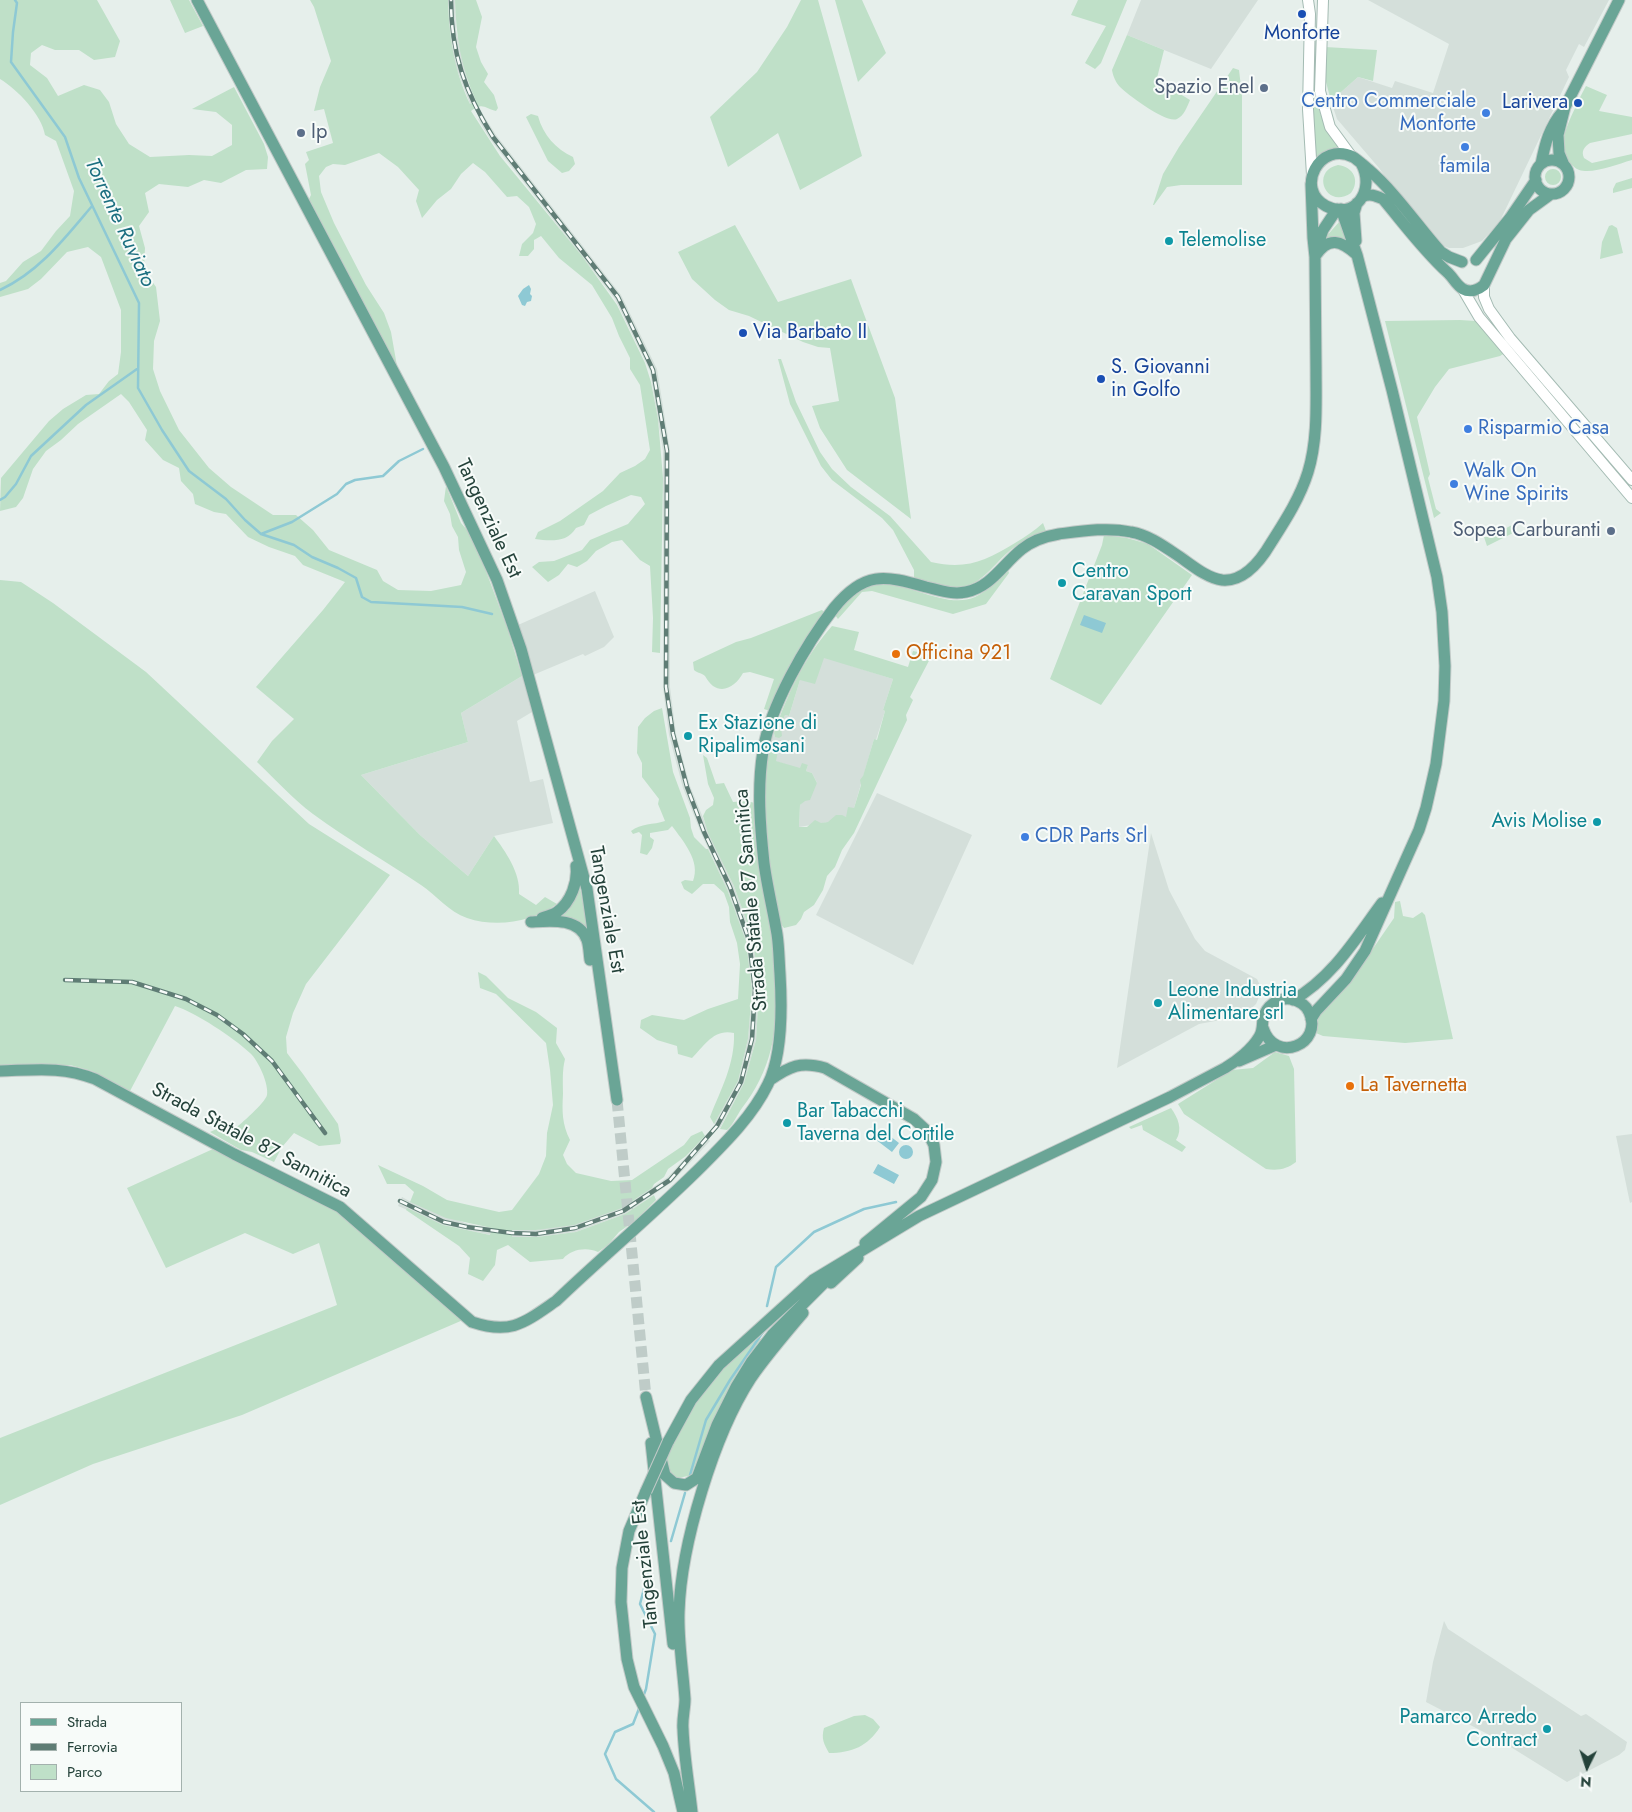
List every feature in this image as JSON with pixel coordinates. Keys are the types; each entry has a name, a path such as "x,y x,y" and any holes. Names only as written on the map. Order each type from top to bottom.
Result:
{"main road":[{"name":"Tangenziale Est","path":"197,0 444,467 497,580 521,649 578,852 591,915 617,1100"},
{"path":"1462,262 1441,252 1381,181 1356,160 1340,153 1327,156 1317,164 1312,180 1318,199 1324,205 1339,209 1349,208 1367,195 1375,195 1383,199 1436,263 1459,285 1473,291 1485,281 1506,239 1529,210 1551,194 1561,192 1567,186 1569,175 1559,153 1558,135 1566,107 1619,0"},
{"path":"1551,194 1541,189 1536,180 1536,174 1541,164 1545,142 1554,120 1566,107"},
{"path":"1356,160 1365,171 1367,180 1366,189 1354,213 1357,255"},
{"path":"1541,164 1553,160 1564,165"},
{"name":"Strada Statale 87 Sannitica","path":"0,1071 66,1070 95,1079 234,1154 340,1207 472,1322 488,1328 510,1328 537,1315 556,1302 679,1189 731,1137 759,1100 770,1080 777,1051 782,1001 778,945 764,867 760,826 762,754 776,708 810,644 833,610 851,589 868,580 888,579 910,582 947,593 966,592 994,577 1021,550 1033,542 1055,535 1108,529 1134,532 1158,542 1205,574 1224,580 1239,577 1256,564 1270,546 1300,494 1309,469 1315,438 1315,256 1312,180"},
{"path":"1476,260 1510,218 1536,180"},
{"path":"1311,1019 1346,980 1365,951 1419,830 1434,773 1444,701 1445,657 1442,612 1430,546 1357,255 1339,209"},
{"name":"Strada Statale 87 Sannitica","path":"1315,256 1317,243 1323,230 1339,209"},
{"path":"1315,256 1322,247 1329,243 1338,242 1357,255"},
{"path":"1459,285 1455,271 1466,260 1476,260 1484,266 1485,281"},
{"path":"578,852 576,881 570,898 556,912 531,922 553,921 568,923 580,931 586,938 591,963 600,982"},
{"path":"1293,1000 1307,992 1335,967 1392,889"},
{"path":"1233,1063 1258,1039 1263,1028 1265,1012 1272,1004 1282,999 1293,1000 1307,1009 1311,1019 1311,1029 1307,1039 1292,1048 1276,1045 1268,1038 1263,1028"},
{"path":"683,1812 674,1773 634,1687 627,1660 621,1602 622,1568 629,1531 668,1442 691,1400 719,1365 813,1280 848,1258 919,1216 1170,1097 1233,1063 1276,1045"},
{"path":"770,1080 788,1068 801,1064 813,1064 825,1068 914,1119 926,1131 934,1145 936,1162 932,1180 921,1197 848,1258"},
{"path":"692,1812 683,1727 685,1701 679,1612 682,1578 692,1525 708,1474 728,1424 750,1380 778,1342 834,1280 874,1244"},
{"name":"Tangenziale Est","path":"683,1727 646,1397 665,1475 674,1484 686,1485 697,1478 717,1425 736,1387 752,1361 772,1335 848,1258"}],"street":[{"path":"1308,0 1310,14 1308,109 1312,180"},
{"path":"1323,0 1320,91 1330,127 1356,160"},
{"path":"1485,281 1484,297 1489,310 1510,338 1632,480"},
{"path":"1459,285 1479,317 1632,498"}],"shaded area":[{"path":"448,0 455,0 456,30 469,86 476,101 470,104 454,62 449,30"},
{"path":"1141,0 1258,0 1211,69 1127,35"},
{"path":"1368,0 1609,0 1584,47 1579,44 1566,70 1569,77 1499,223 1482,241 1463,248 1449,248 1441,245 1337,119 1331,101 1358,77 1392,88 1395,81 1433,93 1449,44"},
{"path":"484,116 496,135 621,295 657,369 670,450 670,687 676,734 690,786 734,886 753,939 759,990 756,1040 744,1083 720,1128 714,1124 738,1081 748,1039 752,990 746,941 727,889 683,788 669,735 663,688 663,451 650,371 615,299 490,139 478,119"},
{"path":"595,591 614,637 604,647 585,656 583,654 533,675 518,625"},
{"path":"824,657 893,679 883,710 885,711 876,740 874,739 854,808 846,817 799,827 800,805 817,783 812,773 806,771 808,765 800,769 775,761 779,746 770,740 774,733 775,737 782,730 781,727 785,715 789,716 800,680"},
{"path":"522,676 532,712 517,721 530,782 543,779 553,823 494,836 468,876 420,835 361,775 468,742 461,713"},
{"path":"877,793 972,835 913,965 816,915"},
{"path":"1151,833 1169,890 1195,939 1205,951 1257,979 1262,990 1256,1004 1246,1013 1237,1017 1199,1024 1117,1068"},
{"path":"1632,1134 1632,1202 1630,1203 1616,1136"},
{"path":"705,1136 710,1141 672,1182 625,1214 576,1232 537,1237 512,1237 512,1230 536,1230 622,1208 668,1177"},
{"path":"402,1197 468,1224 492,1228 491,1235 443,1225 398,1206"},
{"path":"1444,1621 1448,1629 1581,1716 1586,1714 1627,1742 1625,1750 1567,1782 1501,1741 1426,1702 1433,1662"}],"green space":[{"path":"0,0 97,0 120,41 115,57 94,60 79,50 55,50 42,45 31,53 30,65 47,78 58,96 84,85 100,90 109,102 116,124 129,144 150,157 212,156 232,145 232,125 216,112 192,109 234,87 264,144 268,157 267,169 246,170 221,183 204,180 188,187 159,184 145,193 149,212 139,226 145,248 144,270 156,287 160,321 154,341 153,369 160,391 179,430 209,468 231,487 273,515 296,515 313,530 329,550 377,570 383,581 398,590 431,591 461,585 466,572 459,550 458,537 452,526 450,514 444,501 446,486 461,523 467,530 480,555 508,630 522,676 461,713 468,742 361,775 420,835 468,876 494,836 515,870 519,894 536,905 545,897 557,904 537,915 502,923 478,921 460,915 448,908 427,889 313,814 257,762 272,741 294,719 256,687 345,582 303,565 295,556 248,537 226,514 214,512 195,504 193,494 181,481 179,468 163,460 145,440 147,430 129,402 121,394 78,424 46,451 33,469 23,498 16,507 0,511 1,478 49,421 63,409 86,395 99,394 109,381 118,374 121,352 121,310 101,257 88,247 67,252 41,279 28,289 0,297 0,283 6,281 23,262 41,251 70,216 74,191 56,141 45,135 39,119 28,103 7,83 0,79"},
{"path":"170,0 189,0 203,26 185,33"},
{"path":"310,0 448,0 453,53 460,79 470,104 476,101 460,52 455,0 476,0 482,17 476,47 481,62 488,74 484,82 494,95 498,108 496,111 481,106 471,111 500,156 582,256 617,305 645,363 651,382 658,419 663,478 660,653 652,652 653,618 650,566 640,560 622,540 612,542 596,551 587,561 577,567 568,564 559,575 548,582 532,567 539,562 554,561 582,550 590,540 628,524 645,504 641,497 631,495 589,515 584,525 576,528 563,539 535,539 538,532 560,521 603,491 620,473 645,459 650,450 640,385 630,369 630,358 612,318 592,285 559,258 541,236 534,240 534,249 528,256 519,256 522,244 533,233 536,224 529,207 517,196 507,197 485,172 473,163 461,174 451,189 437,200 422,218 416,201 419,190 398,167 379,153 345,165 333,164 326,167 319,176 321,192 334,223 366,285 384,313 391,332 397,366 309,199 311,195 305,164 309,160 306,152 333,143 324,109 314,111 320,87 331,61 314,7"},
{"path":"801,0 818,0 862,156 800,190 778,133 728,167 710,117 757,72 787,27"},
{"path":"835,0 862,0 886,53 858,82"},
{"path":"1078,0 1127,0 1101,63 1095,69 1085,63 1106,26 1071,15"},
{"path":"1127,35 1164,50 1157,78 1190,100 1182,116 1179,118 1172,119 1157,113 1117,84 1112,70"},
{"path":"1325,47 1377,50 1373,81 1358,77 1331,101 1326,82"},
{"path":"1233,68 1239,70 1242,95 1242,185 1181,185 1167,187 1153,205 1163,174 1179,147"},
{"path":"1315,85 1323,120 1331,136 1342,151 1314,163 1313,96"},
{"path":"1586,86 1607,95 1599,111 1632,117 1632,134 1590,143 1584,149 1584,158 1592,163 1632,154 1632,160 1604,169 1587,171 1576,168 1567,160 1563,145 1566,129 1576,106 1581,108 1584,103 1578,101"},
{"path":"531,114 538,116 543,129 551,141 573,157 575,164 569,171 562,173 548,161 526,117"},
{"path":"1338,165 1344,166 1352,172 1355,184 1351,193 1342,197 1334,197 1325,188 1323,181 1329,169"},
{"path":"1553,169 1559,171 1561,177 1559,183 1553,185 1547,183 1545,177 1547,171"},
{"path":"1632,178 1632,188 1613,193 1616,183"},
{"path":"1340,221 1346,241 1323,240"},
{"path":"735,225 778,302 851,279 895,398 911,519 847,470 820,428 812,406 839,401 830,348 818,347 803,342 749,316 729,310 692,279 678,252"},
{"path":"1612,225 1617,228 1623,253 1600,259 1602,242 1609,226"},
{"path":"1385,321 1476,321 1505,353 1500,356 1449,369 1435,387 1417,417 1430,474 1428,478 1436,509 1441,513 1434,518"},
{"path":"778,359 781,359 796,402 820,452 832,469 851,487 890,516 931,562 955,565 975,562 995,555 1043,523 1046,531 1015,547 985,575 967,586 948,588 914,579 914,570 893,530 882,518 832,480 821,466 790,404"},
{"path":"1512,525 1515,532 1487,546 1484,537 1489,537"},
{"path":"1104,535 1127,538 1148,544 1192,575 1101,705 1050,679 1102,545"},
{"path":"1008,570 1009,573 986,604 953,614 872,591 862,592 838,619 835,615 855,591 873,585 888,584 933,596 962,600 980,594"},
{"path":"0,580 21,582 53,603 146,672 309,824 390,875 306,984 293,1013 286,1037 287,1053 338,1124 340,1144 319,1146 294,1133 282,1147 274,1162 252,1152 241,1150 210,1132 221,1127 233,1130 237,1127 265,1099 267,1095 266,1085 262,1072 250,1053 224,1033 184,1009 175,1006 130,1091 92,1071 70,1065 0,1065"},
{"path":"822,610 824,612 770,711 764,709 774,679 750,672 743,673 734,684 722,689 713,686 705,676 694,670 693,662 736,642"},
{"path":"832,626 859,632 854,650 908,667 913,651 932,655 910,697 913,700 906,715 907,720 854,833 842,850 835,867 827,876 823,890 814,905 804,912 796,925 784,928 780,923 775,905 764,826 765,765 770,740 779,746 776,761 800,768 802,763 808,765 806,771 812,773 817,783 810,800 800,805 799,827 807,827 815,820 821,823 828,822 836,815 846,817 848,807 854,808 861,785 860,780 863,776 874,739 877,740 885,711 883,710 893,679 824,658 815,684 800,680 789,716 785,715 781,727 782,736 779,738 775,737 774,733 779,719 798,676 813,650"},
{"path":"662,708 673,772 690,818 694,837 708,849 727,889 746,941 752,990 748,1039 738,1081 714,1124 710,1117 730,1066 734,1033 727,1032 715,1036 705,1043 692,1058 678,1054 677,1046 657,1040 640,1028 641,1020 652,1015 684,1020 708,1009 738,999 740,964 737,943 730,922 729,907 724,893 714,884 703,884 692,894 684,889 681,882 685,880 693,881 695,866 690,852 672,826 668,830 650,833 650,837 654,840 652,848 647,855 640,853 642,835 639,832 633,834 631,831 643,825 665,821 658,804 659,799 642,777 642,763 637,753 638,727 645,718"},
{"path":"703,755 707,758 716,784 724,783 733,802 747,801 755,803 757,847 770,920 777,986 776,1018 771,1050 760,1080 727,1130 720,1129 744,1083 756,1040 759,990 753,939 734,886 708,833 703,816 706,810 713,805 714,798 708,784"},
{"path":"580,887 589,935 558,916 572,905"},
{"path":"1400,901 1403,916 1413,918 1422,912 1425,915 1453,1039 1405,1043 1323,1036 1316,1033 1316,1014 1361,966 1394,918 1395,902"},
{"path":"478,972 486,976 508,998 536,1012 557,1028 556,1043 565,1059 563,1072 563,1112 565,1128 570,1140 563,1155 567,1164 576,1173 611,1181 632,1180 684,1145 691,1136 702,1131 705,1136 686,1156 668,1169 664,1177 654,1184 652,1188 622,1208 574,1225 536,1230 512,1230 512,1237 537,1237 576,1232 625,1214 654,1195 656,1200 636,1220 619,1232 608,1245 598,1252 579,1250 570,1253 563,1259 530,1262 508,1245 497,1250 495,1265 483,1281 468,1274 470,1258 459,1246 406,1210 407,1208 443,1225 490,1235 492,1228 446,1218 410,1202 414,1192 405,1184 387,1184 378,1165 423,1186 447,1200 499,1212 512,1210 539,1174 546,1156 547,1133 553,1105 546,1043 496,994 480,988"},
{"path":"1275,1052 1289,1056 1294,1069 1296,1162 1286,1168 1274,1170 1266,1169 1184,1114 1178,1104 1232,1070 1253,1068"},
{"path":"1171,1108 1179,1124 1176,1140 1186,1147 1182,1152 1143,1130 1142,1125 1131,1129 1129,1127"},
{"path":"213,1149 336,1211 463,1320 242,1415 93,1464 0,1505 0,1438 337,1305 319,1243 293,1254 245,1233 166,1268 127,1188"},
{"path":"756,1336 761,1339 760,1346 693,1475 678,1478 672,1475 664,1458 683,1418 715,1373"},
{"path":"865,1715 873,1719 880,1727 875,1734 865,1744 852,1750 829,1753 824,1741 824,1728 854,1716"}],"water":[{"path":"529,285 532,296 531,301 527,302 525,306 522,305 518,296"},
{"path":"1084,615 1106,623 1102,633 1080,625"},
{"path":"882,1130 899,1143 892,1152 875,1139"},
{"path":"903,1145 909,1145 913,1152 909,1159 903,1159 899,1155 899,1149"},
{"path":"878,1164 899,1175 894,1184 873,1173"}],"waterway":[{"name":"Torrente Ruviato","path":"15,0 17,3 11,62 65,137 79,178 139,303 138,388 162,430 189,471 226,499 261,534 294,545 312,557 356,578 362,597 371,602 462,607 492,614"},
{"path":"0,290 14,283 39,264 92,206"},
{"path":"0,500 16,484 31,456 86,405 137,369"},
{"path":"261,534 292,522 337,494 346,484 355,480 383,476 399,461 423,449"},
{"path":"767,1306 776,1267 814,1232 864,1209 896,1202"},
{"path":"690,1475 706,1420 730,1380 763,1332"},
{"path":"671,1541 685,1493"},
{"path":"643,1697 655,1634 640,1604 651,1562"},
{"path":"640,1706 633,1724 615,1732 605,1754 616,1779 654,1812"}],"tunnel":[{"path":"617,1100 646,1397"}],"railway":[{"path":"400,1201 444,1222 512,1233 536,1234 575,1228 623,1211 670,1180 717,1126 741,1082 752,1039 755,990 749,940 730,887 704,832 687,787 673,734 666,687 667,451 653,370 618,297 493,137 483,120 467,88 457,55 451,0"},
{"path":"65,980 132,982 186,999 217,1015 243,1034 272,1061 325,1133"}],"place":[{"name":"Monforte","path":"1302,14"},
{"name":"Spazio Enel","path":"1264,88"},
{"name":"Larivera","path":"1578,103"},
{"name":"Centro Commerciale Monforte","path":"1486,113"},
{"name":"Ip","path":"301,133"},
{"name":"famila","path":"1465,147"},
{"name":"Telemolise","path":"1169,241"},
{"name":"Via Barbato II","path":"743,333"},
{"name":"S. Giovanni in Golfo","path":"1101,379"},
{"name":"Risparmio Casa","path":"1468,429"},
{"name":"Walk On Wine Spirits","path":"1454,484"},
{"name":"Sopea Carburanti","path":"1611,531"},
{"name":"Centro Caravan Sport","path":"1062,583"},
{"name":"Officina 921","path":"896,654"},
{"name":"Ex Stazione di Ripalimosani","path":"688,736"},
{"name":"Avis Molise","path":"1597,822"},
{"name":"CDR Parts Srl","path":"1025,837"},
{"name":"Leone Industria Alimentare srl","path":"1158,1003"},
{"name":"La Tavernetta","path":"1350,1086"},
{"name":"Bar Tabacchi Taverna del Cortile","path":"787,1123"},
{"name":"Pamarco Arredo Contract","path":"1547,1729"}]}
